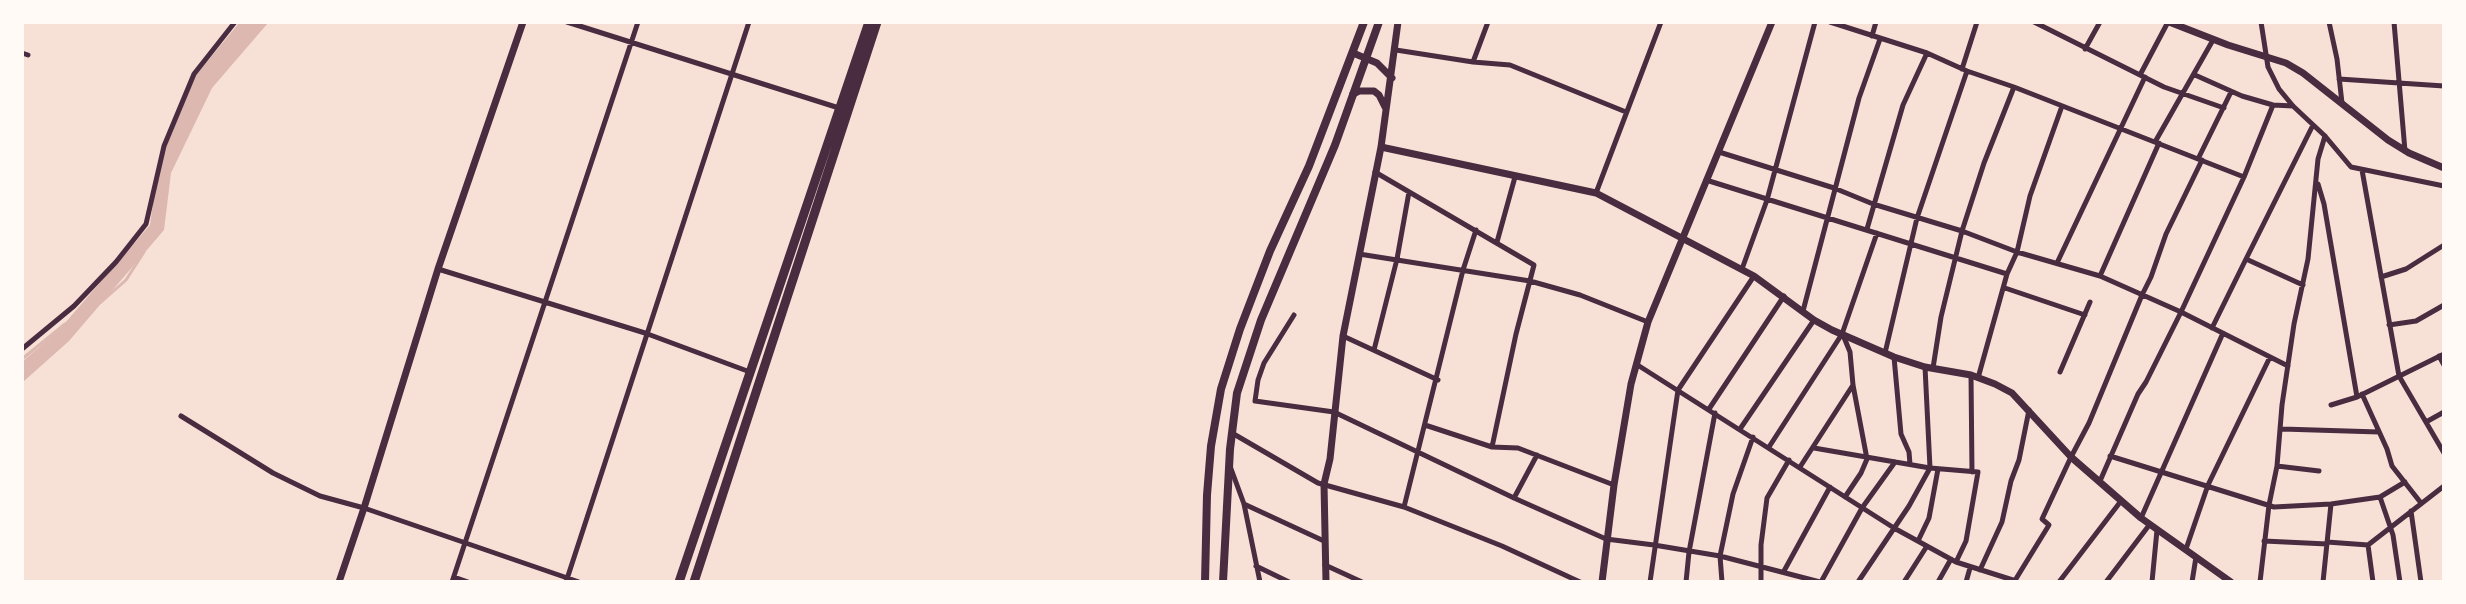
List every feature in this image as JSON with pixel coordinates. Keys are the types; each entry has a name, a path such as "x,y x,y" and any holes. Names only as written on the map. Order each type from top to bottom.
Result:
{"main road":[{"path":"679,582 869,22"},
{"path":"694,582 877,22"},
{"path":"1205,582 1210,456 1221,389 1240,329 1270,251 1309,166 1364,22"},
{"path":"1223,582 1229,464 1237,393 1261,320 1335,146 1379,22"}],"street":[{"path":"22,349 74,306 116,262 146,224 164,146 194,74 235,22"},
{"path":"339,582 364,508 438,269 523,22"},
{"path":"567,22 732,76 840,108"},
{"path":"468,582 453,579 638,22"},
{"path":"566,579 749,22"},
{"path":"1326,582 1324,484 1330,460 1342,336 1381,147 1396,50 1398,22"},
{"path":"1473,62 1488,22"},
{"path":"1596,193 1661,24 1652,22"},
{"path":"1602,582 1614,485 1636,364 1648,322 1681,238 1772,22"},
{"path":"1742,269 1767,200 1815,22"},
{"path":"1830,22 1928,53 1965,70 2014,87 2244,177"},
{"path":"1872,36 1876,22"},
{"path":"1885,353 1916,218 1965,70 1977,22"},
{"path":"2034,22 2086,49 2184,95 2224,108"},
{"path":"2086,49 2100,22"},
{"path":"2057,263 2122,129 2143,76 2168,22 2213,40 2286,63 2303,73 2388,140 2405,151 2444,168"},
{"path":"2261,22 2265,57 2271,76 2293,106 2325,136 2351,167 2444,186"},
{"path":"2329,22 2342,103"},
{"path":"2394,22 2405,151"},
{"path":"1803,311 1859,98 1880,39"},
{"path":"2100,276 2157,142 2213,40"},
{"path":"1396,50 1473,62 1510,65 1626,112"},
{"path":"1353,53 1377,63 1392,78"},
{"path":"1867,229 1902,105 1928,53"},
{"path":"2195,75 2231,92 2272,105 2293,106"},
{"path":"2339,79 2444,86"},
{"path":"1933,368 1940,317 1962,231 1984,163 2014,87"},
{"path":"1353,94 1366,90 1374,91 1379,95 1386,108"},
{"path":"1636,364 1790,460 1894,528 1970,568 2015,581 2049,525 2042,519 2071,457 2090,423 2142,295 2152,277 2166,234 2231,92"},
{"path":"2100,481 2138,394 2146,382 2181,312 2244,177 2272,105"},
{"path":"1972,472 1974,376 2005,288 2007,274 2017,252 2030,196 2062,106"},
{"path":"2212,328 2313,125"},
{"path":"2260,582 2269,505 2282,429 2282,405 2308,259 2318,159 2325,136"},
{"path":"1381,147 1596,193 1742,269 1784,296 1814,320 1842,334 1894,357 1933,368 1974,376 2012,393 2071,457 2121,501 2157,530 2231,582"},
{"path":"1718,152 1834,188 1873,204 1962,231 2017,252 2100,276 2181,312 2288,366"},
{"path":"2362,170 2399,376 2444,453"},
{"path":"1375,172 1534,265 1516,334 1492,447"},
{"path":"1497,242 1515,177"},
{"path":"1706,180 2007,274"},
{"path":"2317,181 2324,204 2359,396 2379,432 2392,466 2421,503"},
{"path":"1374,350 1397,259 1409,192"},
{"path":"1404,507 1417,452 1438,380 1463,270 1476,230"},
{"path":"1769,447 1817,377 1842,334 1877,233"},
{"path":"2382,277 2406,269 2444,245"},
{"path":"1358,254 1530,281 1580,295 1648,322"},
{"path":"2246,259 2302,286"},
{"path":"438,269 646,334 750,372"},
{"path":"1650,582 1654,544 1678,390 1754,276"},
{"path":"2005,288 2085,314"},
{"path":"1709,409 1784,296"},
{"path":"2060,372 2090,302"},
{"path":"2390,325 2416,321 2444,305"},
{"path":"1294,315 1264,363 1258,380 1255,401 1334,412 1514,498 1606,539 1654,544 1689,552 1720,556 1784,571 1820,582 1862,508 1895,462"},
{"path":"1740,429 1814,320"},
{"path":"2141,518 2223,333"},
{"path":"1842,334 1850,352 1867,458 1845,497"},
{"path":"1342,336 1438,380"},
{"path":"2331,405 2359,396 2441,355 2444,365"},
{"path":"1894,357 1901,434 1909,452 1910,464"},
{"path":"2186,549 2208,485 2270,357"},
{"path":"1858,582 1894,528 1930,468 1925,366"},
{"path":"1800,467 1854,385"},
{"path":"1980,570 2002,522 2010,481 2019,460 2029,410"},
{"path":"2426,422 2444,412"},
{"path":"1686,582 1689,552 1715,413"},
{"path":"181,416 273,473 320,496 364,508 579,582"},
{"path":"1425,425 1492,447 1518,448 1537,454 1614,485"},
{"path":"2282,429 2379,432"},
{"path":"1232,433 1288,467 1324,484 1404,507 1502,546 1580,582"},
{"path":"1722,582 1720,556 1733,494 1753,438"},
{"path":"1814,448 1930,468 1978,472 1966,541 1938,582"},
{"path":"1514,498 1537,454"},
{"path":"2110,456 2274,507 2331,504 2380,497 2405,482"},
{"path":"1761,582 1760,565 1767,498 1790,460"},
{"path":"1229,464 1244,504 1260,582"},
{"path":"2277,466 2319,471"},
{"path":"1918,541 1929,518 1938,469"},
{"path":"2264,541 2368,545 2390,526 2444,486"},
{"path":"1784,571 1830,487"},
{"path":"2380,497 2390,526 2400,582"},
{"path":"2059,582 2121,501"},
{"path":"1244,504 1324,542"},
{"path":"2323,582 2331,504"},
{"path":"2410,511 2421,582"},
{"path":"2106,582 2150,524"},
{"path":"2152,582 2157,530"},
{"path":"2368,545 2373,582"},
{"path":"1904,582 1927,546"},
{"path":"2192,582 2196,557"},
{"path":"1325,565 1362,582"},
{"path":"1256,566 1289,582"},
{"path":"1966,582 1970,568"}],"shaded area":[{"path":"239,23 268,23 212,88 171,173 164,230 69,341 23,382 23,361 58,331 150,225 158,166 196,75"}],"waterway":[{"path":"100,303 126,280 144,252"},
{"path":"22,359 65,324"}]}
